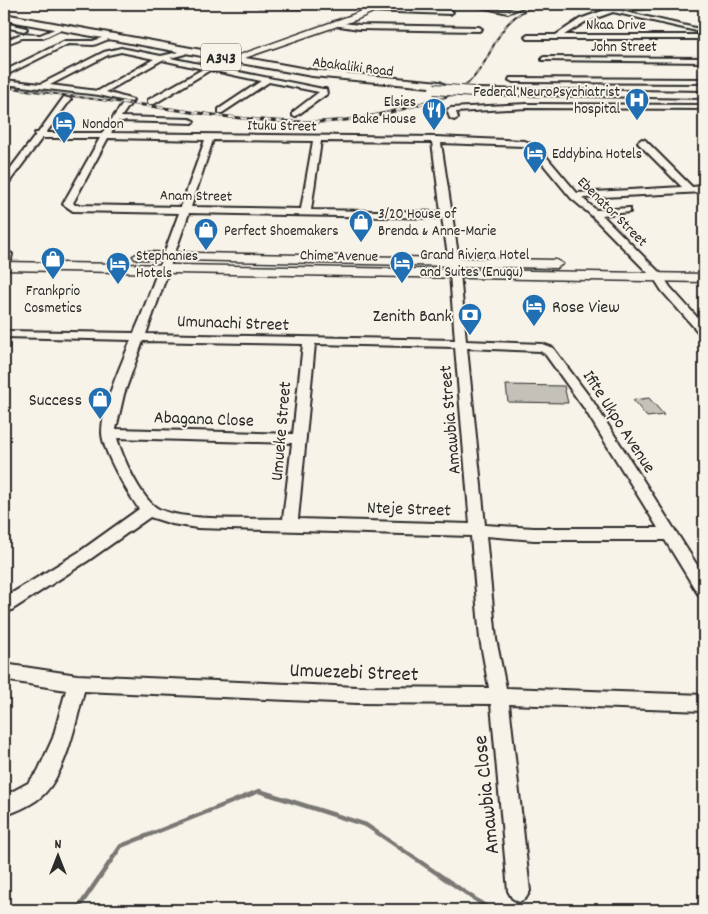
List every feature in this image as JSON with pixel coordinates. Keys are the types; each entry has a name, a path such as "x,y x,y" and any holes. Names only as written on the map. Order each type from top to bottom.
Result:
{"highway":[{"name":"Abakaliki Road","path":"4,18 59,30 315,77 475,90 704,95"},
{"name":"Abakaliki Road","path":"4,18 230,60 250,56 334,76 437,87"},
{"path":"215,56 250,56"},
{"name":"Abakaliki Road","path":"475,90 704,91"}],"main road":[{"path":"250,56 335,24 373,7"},
{"name":"Chime Avenue","path":"5,262 166,262 455,267 704,266"},
{"name":"Chime Avenue","path":"455,267 659,278 704,278"}],"street":[{"path":"56,4 77,7"},
{"path":"259,4 306,6"},
{"path":"471,4 508,10 526,4"},
{"path":"589,4 611,11 704,31"},
{"path":"559,36 589,17 611,11 663,4"},
{"path":"373,7 450,12"},
{"path":"335,24 359,27 479,29"},
{"path":"4,25 24,29"},
{"path":"4,43 21,36 41,37 59,30"},
{"name":"Nkaa Drive","path":"528,36 704,37"},
{"path":"94,44 108,38"},
{"path":"4,74 67,42 94,44 115,50 324,91 323,94 296,114"},
{"path":"43,86 115,50"},
{"path":"99,93 161,58 183,53"},
{"name":"John Street","path":"544,59 704,60"},
{"path":"152,102 208,68 230,60"},
{"path":"222,111 267,80"},
{"path":"514,80 704,81"},
{"path":"4,82 99,93 127,103"},
{"path":"57,98 76,100"},
{"path":"4,183 38,135 67,99"},
{"path":"106,104 127,103"},
{"name":"Anam Street","path":"127,103 115,119 69,206 96,209 306,211 446,215"},
{"path":"454,118 451,110 469,108 527,106 704,107"},
{"path":"115,119 190,121"},
{"name":"Ituku Street","path":"38,135 436,140 525,144"},
{"path":"4,606 84,556 149,510 141,501 112,447 109,433 112,415 138,337 210,137"},
{"path":"306,211 317,139"},
{"name":"Amawbia Street","path":"436,140 455,267 456,302 488,639 499,696"},
{"path":"642,142 690,190"},
{"name":"Ebenator Street","path":"525,144 536,150 574,196 594,213 659,278"},
{"path":"574,196 704,189"},
{"path":"594,213 627,210"},
{"path":"659,278 666,289 704,332"},
{"name":"Umunachi Street","path":"4,334 461,344"},
{"name":"Umueke Street","path":"290,523 309,341"},
{"name":"Ifite Ukpo Avenue","path":"461,344 533,346 549,351 590,406 704,588"},
{"name":"Abagana Close","path":"109,433 298,439"},
{"name":"Nteje Street","path":"149,510 161,515 197,522 290,523 544,534 670,534"},
{"name":"Umuezebi Street","path":"4,672 27,677 77,683 358,695 499,696 704,703"},
{"path":"4,806 37,788 56,751 66,726 77,683"},
{"name":"Amawbia Close","path":"499,696 519,890"}],"building":[{"path":"506,385 564,386 568,403 508,402"},
{"path":"649,398 664,415 647,417 633,400"}],"waterway":[{"path":"77,910 121,846 259,791 366,825 491,910"}],"railway":[{"path":"422,104 450,95 465,86 484,64 496,40 512,20 524,11 540,4"},
{"path":"4,87 131,104"},
{"path":"122,102 195,113 293,122 346,120 373,116 426,102"}],"place":[{"name":"Federal NeuroPsychiatrist hospital","path":"637,121"},
{"name":"Elsies Bake House","path":"434,131"},
{"name":"Nondon","path":"64,144"},
{"name":"Eddybina Hotels","path":"535,174"},
{"name":"3/20 House of Brenda & Anne-Marie","path":"361,243"},
{"name":"Perfect Shoemakers","path":"206,251"},
{"name":"Frankprio Cosmetics","path":"53,280"},
{"name":"Grand Riviera Hotel and Suites (Enugu)","path":"402,284"},
{"name":"Stephanies Hotels","path":"118,285"},
{"name":"Rose View","path":"534,327"},
{"name":"Zenith Bank","path":"470,336"},
{"name":"Success","path":"100,420"}]}
